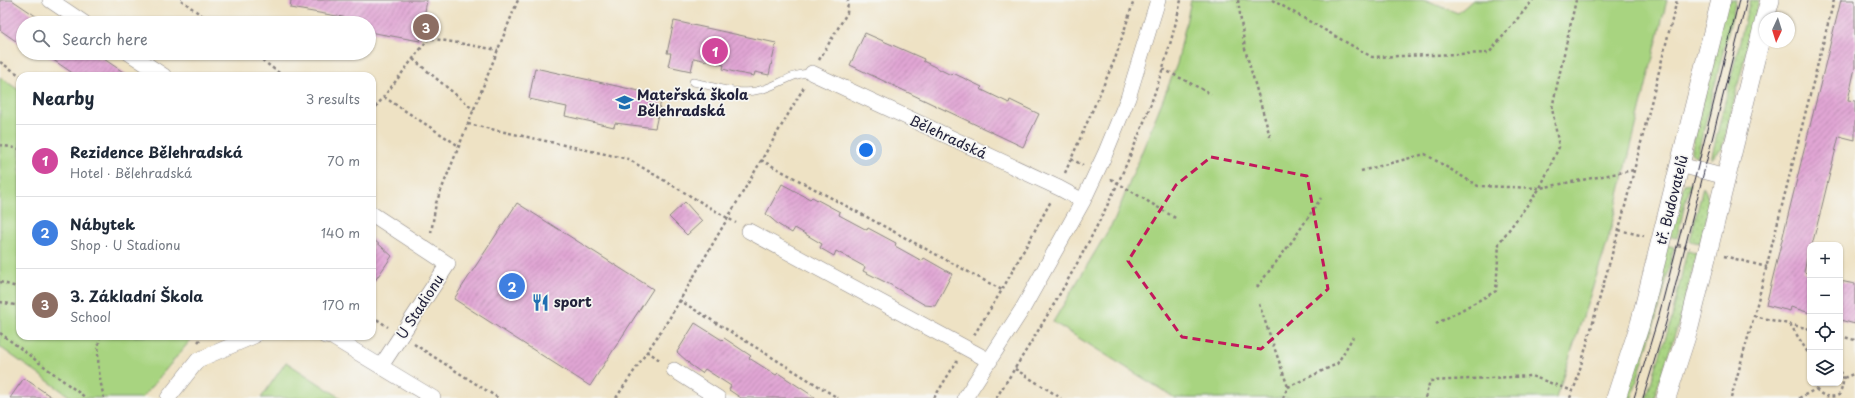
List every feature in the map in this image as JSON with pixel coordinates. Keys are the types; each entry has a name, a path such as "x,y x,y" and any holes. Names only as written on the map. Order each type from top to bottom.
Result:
{"street":[{"path":"50,0 74,16"},
{"path":"965,398 990,361 1022,308 1083,201 1105,154 1128,98 1158,0"},
{"name":"tř. Budovatelů","path":"1616,398 1640,324 1721,0"},
{"path":"1767,12 1770,0"},
{"path":"1666,398 1689,327 1759,42"},
{"path":"140,60 158,72"},
{"name":"Bělehradská","path":"812,73 1059,188 1083,201"},
{"path":"1680,165 1726,177"},
{"name":"U Stadionu","path":"376,217 448,264 381,366"},
{"path":"749,230 990,361"},
{"path":"168,398 198,360 245,340"},
{"path":"337,340 433,398"},
{"path":"674,370 718,398"}],"lane":[{"path":"693,82 746,92 766,88 802,72 812,73"}],"path":[{"path":"181,0 203,16"},
{"path":"428,250 436,203 518,0"},
{"path":"616,398 679,300 812,73 846,13 848,0"},
{"path":"934,398 1002,290 1059,188 1115,59 1134,0"},
{"path":"1238,0 1245,49 1271,140"},
{"path":"1272,0 1372,57 1489,53 1533,0"},
{"path":"1436,324 1496,291 1499,243 1540,188 1560,147 1552,108 1576,0"},
{"path":"1570,398 1634,170 1677,0"},
{"path":"1731,398 1754,316 1834,0"},
{"path":"376,107 429,38 498,50"},
{"path":"413,59 474,110"},
{"path":"262,60 279,72"},
{"path":"0,62 16,73"},
{"path":"1162,69 1211,94"},
{"path":"384,97 460,146"},
{"path":"468,124 628,159 727,218"},
{"path":"0,145 16,148"},
{"path":"1361,171 1425,154 1478,186 1540,188 1634,170"},
{"path":"761,160 1002,290"},
{"path":"1120,182 1177,219"},
{"path":"1257,287 1293,240 1321,198"},
{"path":"0,282 16,287"},
{"path":"679,300 838,398"},
{"path":"0,302 16,305"},
{"path":"1258,304 1288,387"},
{"path":"1754,316 1807,328"},
{"path":"376,319 498,398"},
{"path":"1790,324 1807,351"},
{"path":"0,333 86,398"},
{"path":"1843,337 1855,340"},
{"path":"1283,398 1288,387 1336,364 1353,338"},
{"path":"100,340 98,373 104,398"},
{"path":"1015,369 1061,398"},
{"path":"1816,386 1816,389 1821,395 1830,398 1839,395 1844,378 1855,373"},
{"path":"1425,398 1430,381 1531,376 1573,391"},
{"path":"1799,398 1816,389"}],"highlighted area":[{"path":"1211,157 1307,176 1328,289 1261,349 1182,337 1128,261 1176,185"}],"green space":[{"path":"1191,0 1423,0 1458,13 1473,0 1667,0 1607,244 1556,398 1175,398 1053,322 1115,219 1177,64"},
{"path":"1725,0 1736,0 1697,157 1691,153"},
{"path":"1750,0 1759,0 1722,149 1711,159"},
{"path":"0,77 16,88 16,340 191,340 142,398 72,398 0,347"},
{"path":"1690,183 1677,238 1667,236 1684,184"},
{"path":"1703,187 1708,200 1708,215 1700,243 1690,241"},
{"path":"1666,245 1674,247 1663,294 1632,398 1621,398"},
{"path":"1687,251 1697,253 1679,322 1654,398 1646,398 1671,321"},
{"path":"286,362 341,398 261,398"}],"building":[{"path":"0,0 12,0 36,16 16,16 16,41 0,30"},
{"path":"291,0 427,0 420,41 376,33 376,16 337,16 290,8"},
{"path":"1841,0 1855,0 1855,68 1848,100 1855,101 1855,140 1839,136 1813,242 1807,242 1807,258 1804,272 1807,273 1807,312 1791,307 1790,311 1766,305"},
{"path":"674,21 776,43 769,75 755,72 754,76 738,73 723,69 724,65 694,58 691,71 668,66 671,53 667,53"},
{"path":"865,33 924,59 923,61 951,75 953,73 982,87 980,89 1009,103 1010,100 1039,114 1023,147 850,65"},
{"path":"53,60 105,60 123,72 71,72"},
{"path":"535,68 662,96 655,128 615,123 614,127 565,116 567,107 529,99"},
{"path":"782,184 810,199 812,197 840,212 839,215 896,243 895,246 922,261 924,258 952,274 935,306 925,305 863,271 865,267 836,251 834,256 820,248 822,244 795,228 792,233 779,225 766,214"},
{"path":"685,202 702,221 687,235 669,217"},
{"path":"517,203 653,289 590,386 454,299"},
{"path":"376,242 392,256 376,279"},
{"path":"1843,282 1855,284 1855,324 1843,321"},
{"path":"695,323 722,340 724,338 751,356 749,358 776,375 778,373 816,398 741,398 729,390 731,386 705,369 702,373 689,364 677,352"},
{"path":"24,378 53,398 10,398"}],"tram line":[{"path":"1634,398 1659,315 1739,0"},
{"path":"1643,398 1667,319 1747,0"}],"place":[{"name":"3. Základní Škola","path":"426,27"},
{"name":"Rezidence Bělehradská","path":"715,51"},
{"name":"Mateřská škola Bělehradská","path":"624,103"},
{"name":"Nábytek","path":"512,286"},
{"name":"sport","path":"541,302"}]}
